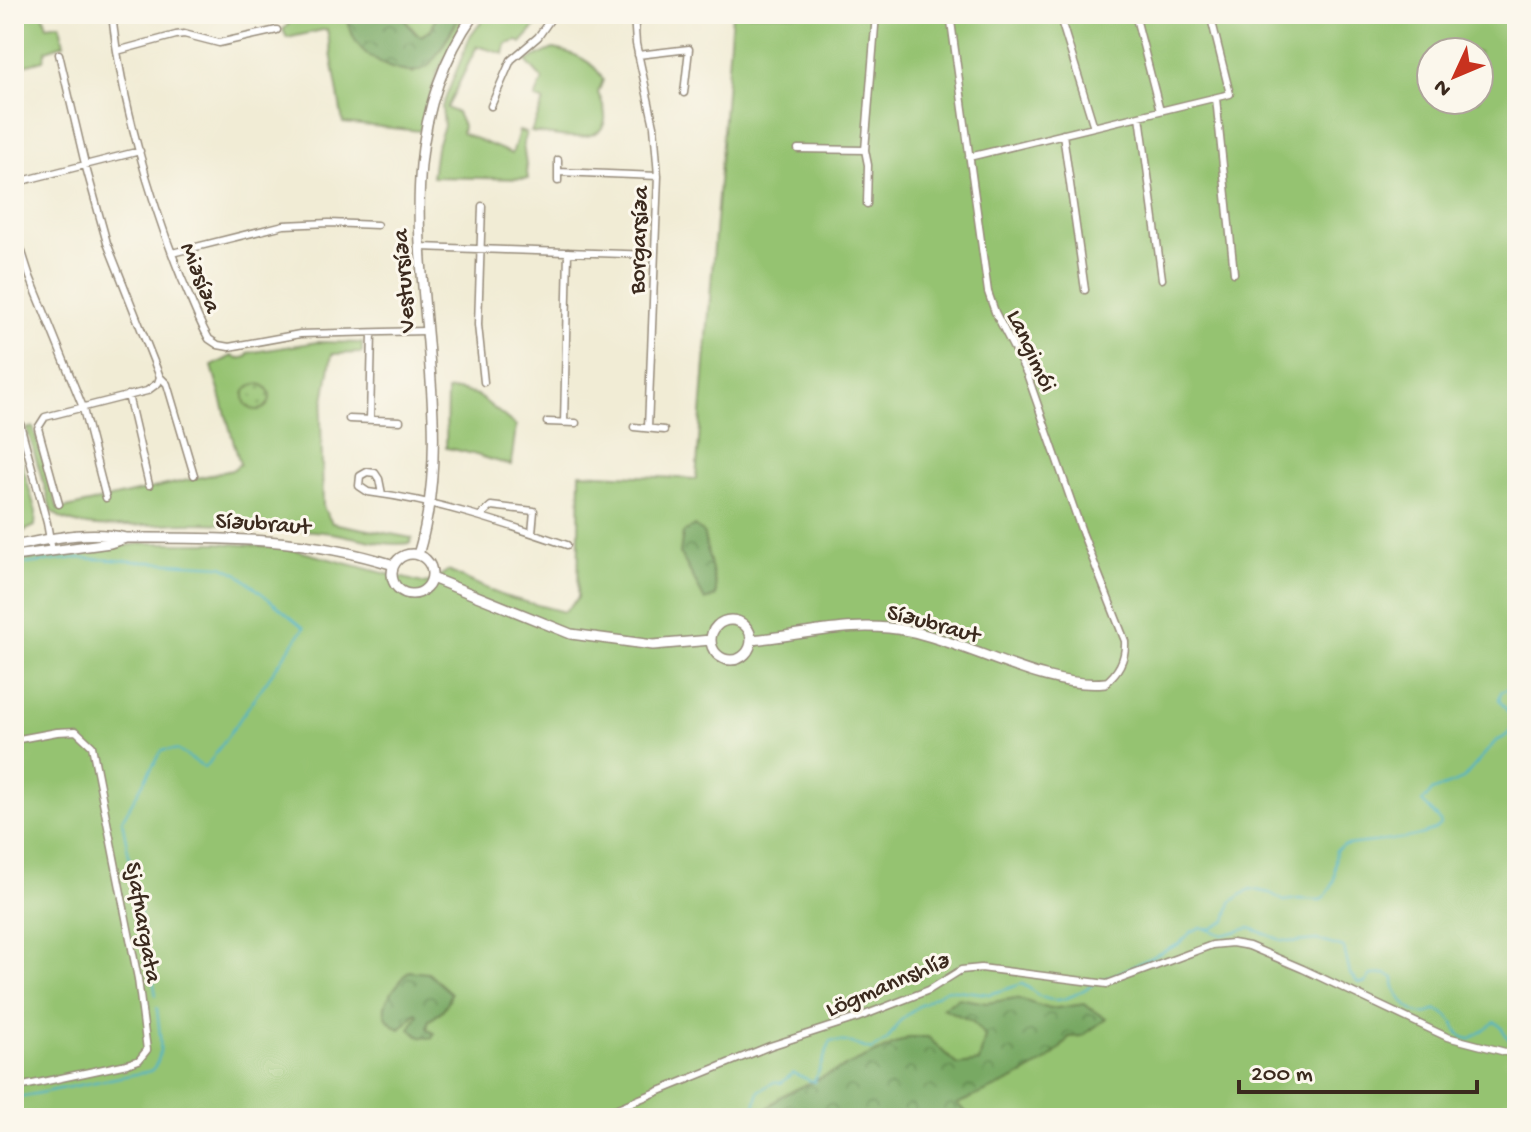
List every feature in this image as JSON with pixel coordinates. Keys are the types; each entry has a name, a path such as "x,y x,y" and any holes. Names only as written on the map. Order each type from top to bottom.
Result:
{"street":[{"name":"Miðsíða","path":"112,14 117,51 140,151 172,253 205,333 218,345 229,347 300,334 425,331"},
{"name":"Vestursíða","path":"418,555 430,501 434,405 425,331 418,189 425,129 447,63 474,14"},
{"path":"491,106 511,60 538,37 554,14"},
{"name":"Borgarsíða","path":"634,14 638,55 654,126 658,176 648,428"},
{"path":"867,204 868,165 865,150 876,14"},
{"name":"Langimói","path":"950,14 988,292 1027,374 1082,532 1125,641 1121,667 1105,683"},
{"path":"1059,14 1094,127"},
{"path":"1135,14 1160,111"},
{"path":"969,157 1230,94 1210,14"},
{"path":"117,51 176,35 184,34 219,43 277,30"},
{"path":"684,93 690,40"},
{"path":"638,55 689,49"},
{"path":"59,54 85,164 119,279 160,377 167,384 194,475"},
{"path":"1216,98 1234,273"},
{"path":"1140,116 1162,279"},
{"path":"1063,134 1085,290"},
{"path":"798,149 865,150"},
{"path":"14,183 140,151"},
{"path":"558,160 558,181"},
{"path":"558,172 658,176"},
{"path":"482,206 478,325 484,382"},
{"path":"172,253 284,225 377,225"},
{"path":"14,227 30,277 82,405 106,498"},
{"path":"420,247 654,255"},
{"path":"564,423 568,252"},
{"path":"370,420 372,333"},
{"path":"59,504 38,428 45,417 82,405 147,391 158,383 160,377"},
{"path":"128,395 149,485"},
{"path":"14,402 52,551"},
{"path":"349,419 400,421"},
{"path":"547,422 576,423"},
{"path":"634,427 664,430"},
{"path":"382,494 430,501 481,515 567,545"},
{"path":"481,515 491,506 534,511 532,533"},
{"name":"Síðubraut","path":"14,546 50,538 110,534 126,538 249,538 307,544 394,565"},
{"name":"Síðubraut","path":"14,556 126,538"},
{"path":"405,555 418,555 429,563 432,578 421,592 403,592 394,583 394,565 405,555"},
{"path":"432,578 571,634 653,645 711,640"},
{"path":"732,620 745,626 751,640 743,656 730,660 718,655 711,640 716,626 732,620"},
{"name":"Síðubraut","path":"751,640 848,626 872,626 923,634 1007,664 1069,680 1105,683"},
{"name":"Sjafnargata","path":"14,740 76,731 92,746 96,755 138,979 147,1050 139,1060 127,1064 14,1088"},
{"name":"Lögmannshlíð","path":"593,1118 770,1046 857,1018 929,990 961,970 981,968 1107,984 1212,945 1232,943 1249,946 1289,963 1447,1037 1517,1055"}],"green space":[{"path":"14,14 43,14 47,26 60,24 64,44 46,50 43,60 14,68"},
{"path":"297,14 346,14 356,37 371,54 390,66 413,73 436,56 462,14 470,14 437,73 420,131 343,123 327,29 287,38 283,30"},
{"path":"346,14 400,14 421,36 432,29 437,14 462,14 432,63 420,70 410,71 390,67 370,57 353,36"},
{"path":"400,14 437,14 432,29 421,36"},
{"path":"487,14 547,14 521,43 506,44 504,54 477,46 447,108 457,113 463,126 462,133 512,154 519,131 526,133 523,144 528,179 432,177 436,148 444,126 442,107 470,37"},
{"path":"732,14 1517,14 1517,1118 14,1118 14,561 145,543 218,543 287,548 426,584 448,571 503,596 564,612 578,598 580,473 696,479"},
{"path":"553,49 582,58 603,80 598,93 605,111 604,124 598,132 575,137 531,132 544,102 535,98 543,80 526,61"},
{"path":"317,342 362,343 362,353 332,354 321,418 323,507 332,523 412,538 410,543 390,544 331,533 225,524 97,526 63,519 52,511 27,429 33,427 58,510 232,470 240,464 212,366 232,356 237,359 247,357 248,353"},
{"path":"257,384 266,388 270,397 266,406 257,410 248,406 244,397 248,388"},
{"path":"459,390 477,395 516,426 511,465 446,448 447,391"},
{"path":"14,437 36,512 35,526 24,531 18,542 14,543"},
{"path":"694,526 703,532 716,587 716,596 705,600 680,553 683,533"},
{"path":"409,971 428,973 451,993 443,1009 429,1020 427,1028 434,1033 432,1038 420,1037 410,1029 418,1015 416,1013 400,1029 386,1016 385,1008 391,993"},
{"path":"958,998 987,1003 1016,998 1050,1009 1084,1004 1106,1019 1082,1036 1069,1037 1048,1059 1034,1068 957,1104 973,1118 757,1118 781,1096 910,1037 928,1037 957,1065 979,1062 985,1036 972,1021 942,1008"}],"waterway":[{"path":"26,564 76,558 222,566 237,573 304,628 209,763 204,767 177,750 162,750 122,820 156,995"},
{"path":"1207,928 1226,921 1231,902 1250,889 1270,893 1284,901 1321,900 1333,882 1336,850 1343,846 1410,837 1434,830 1441,824 1439,819 1422,802 1432,791 1463,779 1496,741 1510,732 1516,723 1499,700 1501,692 1517,685"},
{"path":"1510,713 1508,709 1517,708"},
{"path":"1102,981 1179,944 1201,927 1223,935 1250,928 1281,940 1317,940 1344,948 1350,974 1358,983 1365,983 1371,975 1387,974 1394,978 1399,996 1412,1010 1424,1014 1437,1010 1450,1018 1464,1038 1470,1039 1495,1022 1517,1047"},
{"path":"752,1118 759,1091 774,1082 781,1083 793,1073 814,1082 831,1041 847,1042 871,1050 887,1040 900,1021 917,1007 947,989 990,994 1022,984 1038,995 1059,1000 1092,985"},
{"path":"14,1098 151,1071 160,1050 157,1008"},
{"path":"413,1118 421,1115 434,1118"}]}
